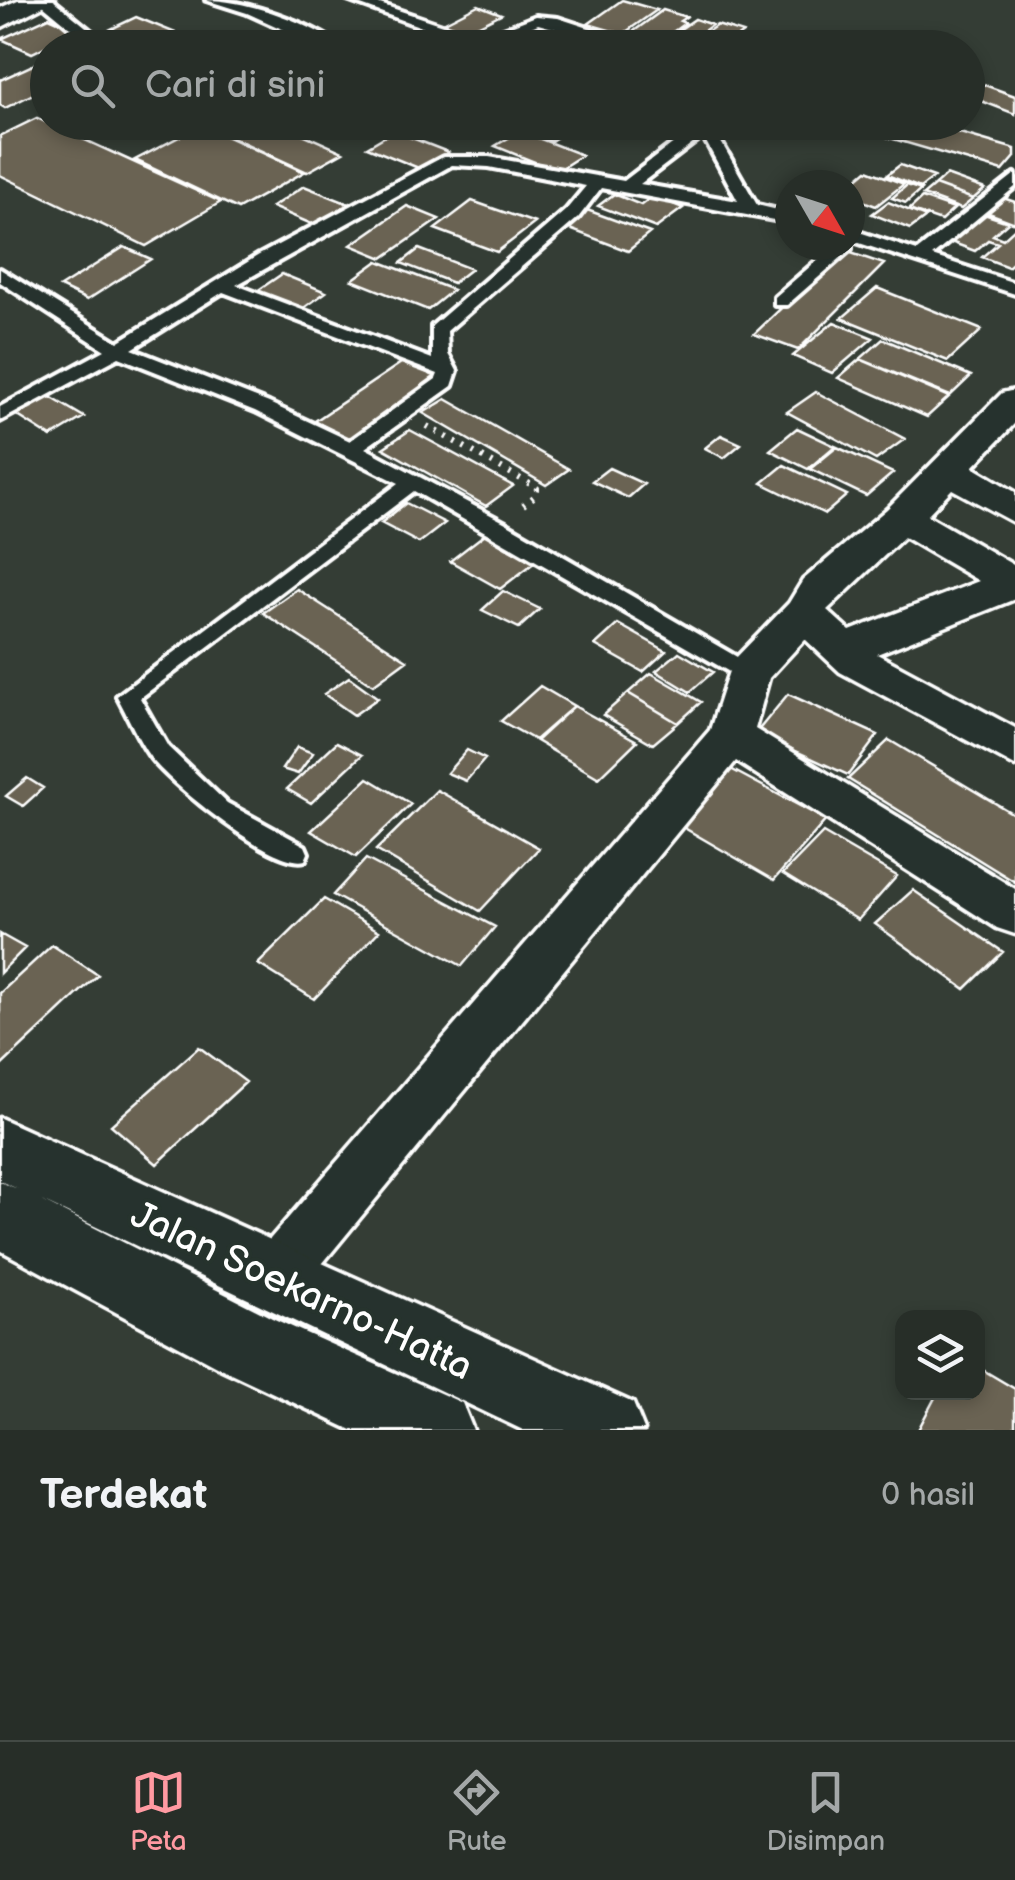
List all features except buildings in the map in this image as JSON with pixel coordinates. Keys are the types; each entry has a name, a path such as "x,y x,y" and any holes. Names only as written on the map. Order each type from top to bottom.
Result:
{"main road":[{"name":"Jalan Soekarno-Hatta","path":"0,1148 273,1279 606,1430"},
{"name":"Jalan Soekarno-Hatta","path":"0,1214 246,1343 435,1430"}],"street":[{"path":"273,1279 731,736 748,672 804,612 818,590 901,518 1015,400"},
{"path":"947,468 1015,510"},
{"path":"901,518 1014,584"},
{"path":"844,650 1014,584"},
{"path":"804,612 855,661 1015,749"},
{"path":"731,736 1015,914"}],"lane":[{"path":"213,0 252,10 297,30"},
{"path":"354,0 443,30"},
{"path":"21,6 69,30"},
{"path":"516,30 536,20 554,20 586,30"},
{"path":"630,184 688,140"},
{"path":"716,140 750,208"},
{"path":"0,414 449,160 477,158 552,176 630,184 775,214"},
{"path":"921,256 1015,179"},
{"path":"351,449 420,404 445,382 448,371 439,354 438,330 572,214 600,180"},
{"path":"865,243 921,256 1015,289"},
{"path":"780,301 826,260"},
{"path":"0,274 66,312 118,350 262,407 351,449 496,527 748,672"},
{"path":"223,286 448,371"},
{"path":"296,852 219,809 160,753 128,696 413,482"}],"path":[{"path":"426,426 537,488 535,496 496,527"}]}
